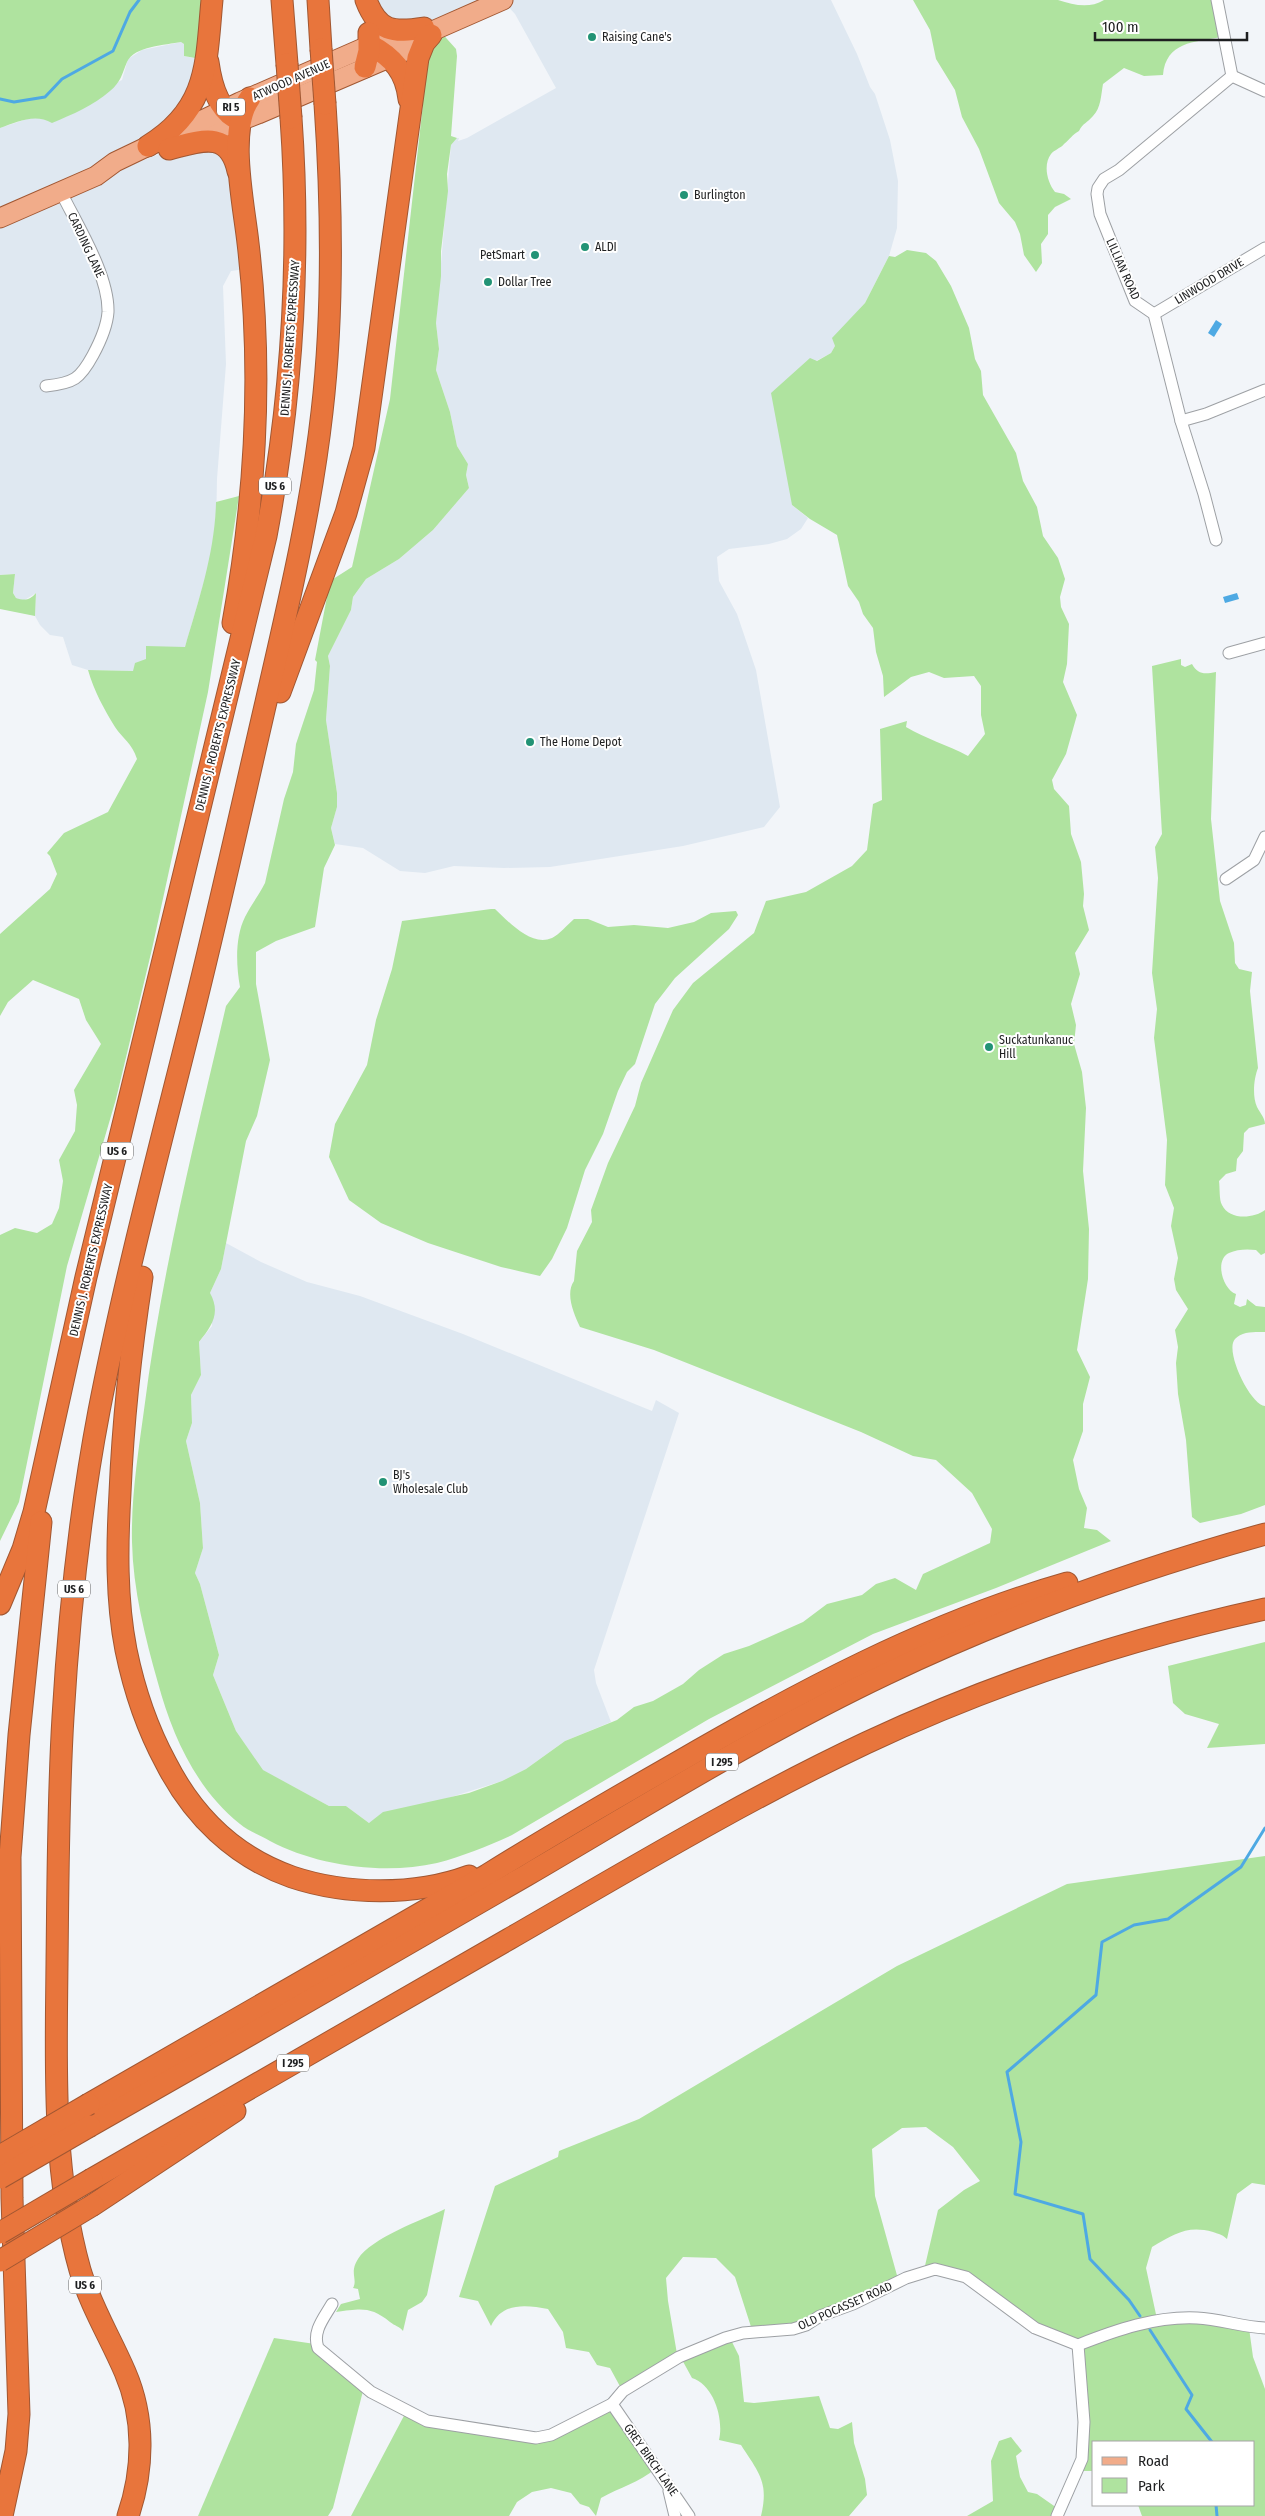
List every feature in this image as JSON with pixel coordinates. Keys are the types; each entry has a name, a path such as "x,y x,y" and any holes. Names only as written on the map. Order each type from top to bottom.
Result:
{"highway":[{"path":"148,146 174,128 193,104 205,73 212,0"},
{"name":"DENNIS J. ROBERTS EXPRESSWAY","path":"45,1458 86,1278 258,572 282,435 291,352 295,204 282,0"},
{"name":"US 6","path":"128,2516 139,2469 140,2441 137,2413 128,2377 95,2312 83,2280 70,2230 62,2176 57,2065 59,1822 66,1673 86,1488 106,1378 161,1142 246,796 306,523 322,412 329,337 331,262 330,187 318,0"},
{"path":"246,796 293,654 346,513 358,470 368,425 420,52 431,31 402,31 386,28 374,16 366,0"},
{"path":"365,67 370,45 366,0"},
{"path":"192,844 237,596 253,472 256,410 254,322 248,243 240,188 233,115 216,94 210,72 208,38"},
{"path":"370,45 389,57 398,66 406,80 409,101 408,129"},
{"path":"233,115 243,109 250,98"},
{"path":"170,150 204,140 220,143 227,148 234,159 240,188"},
{"path":"161,1142 127,1396 120,1492 118,1564 120,1609 131,1670 147,1723 170,1772 200,1815 225,1839 268,1867 318,1884 371,1890 435,1885 476,1873 541,1841"},
{"path":"2,2516 14,2465 20,2414 12,2198 10,1857 19,1735 40,1534 45,1458"},
{"name":"US 6","path":"0,1604 29,1531 45,1458"},
{"path":"0,2156 487,1875 541,1841 809,1689 912,1641 1054,1587 1196,1546 1265,1534"},
{"name":"I 295","path":"0,2178 730,1757 853,1690 954,1643 1075,1594 1163,1564 1265,1534"},
{"name":"I 295","path":"0,2233 739,1808 870,1741 980,1694 1075,1660 1162,1634 1265,1609"},
{"path":"0,2261 93,2206 356,2027"},
{"path":"0,2091 12,2198"}],"main road":[{"name":"ATWOOD AVENUE","path":"250,98 370,45 431,31 502,0"},
{"name":"ATWOOD AVENUE","path":"96,176 115,162 148,146 412,48 431,31"},
{"name":"ATWOOD AVENUE","path":"0,218 96,176 119,171 170,150 233,115"}],"street":[{"path":"1217,0 1232,76 1265,91"},
{"name":"LILLIAN ROAD","path":"1154,314 1135,301 1100,214 1096,194 1104,179 1119,170 1232,76"},
{"name":"CARDING LANE","path":"46,386 64,384 76,380 84,370 104,333 108,312 103,282 60,192"},
{"name":"LINWOOD DRIVE","path":"1154,314 1265,248"},
{"path":"1154,314 1181,421 1216,540"},
{"path":"1181,421 1206,414 1265,390"},
{"path":"1229,653 1265,643"},
{"path":"1226,879 1254,860 1265,837"},
{"name":"OLD POCASSET ROAD","path":"332,2304 316,2332 315,2339 318,2348 371,2392 426,2421 536,2438 551,2435 612,2404 623,2391 679,2357 725,2338 743,2333 793,2329 806,2325 820,2316 853,2304 906,2278 935,2269 966,2277 1035,2328 1078,2345"},
{"path":"1056,2516 1074,2480 1083,2451 1084,2422 1078,2345 1130,2327 1164,2319 1197,2318 1265,2328"},
{"name":"GREY BIRCH LANE","path":"612,2404 689,2516"},
{"path":"667,2482 675,2516"}],"shaded area":[{"path":"365,0 498,0 406,31"},
{"path":"502,0 831,0 857,54 870,87 875,94 890,140 898,181 897,228 889,256 865,303 833,338 835,346 831,353 816,361 792,505 808,518 801,529 787,539 769,544 729,549 717,557 719,581 737,614 756,670 780,807 764,827 683,846 550,867 454,866 425,873 400,871 363,848 335,844 331,828 337,807 337,793 326,720 330,666 328,656 351,610 353,597 366,579 399,559 433,530 469,488 466,475 468,464 457,446 450,412 436,370 439,349 436,323 451,145 457,138 459,138 458,141 467,138 556,88 515,14"},
{"path":"181,42 184,44 184,56 208,61 204,82 120,169 191,142 221,143 252,268 231,271 223,286 226,364 217,479 216,530 210,562 185,647 172,647 146,660 133,671 88,670 72,665 63,637 50,635 40,625 35,616 36,593 23,601 16,598 13,593 15,574 0,575 0,128 30,118 44,118 122,80 128,59 142,50"},
{"path":"226,1243 261,1262 307,1282 360,1296 463,1334 652,1411 656,1400 679,1413 594,1670 596,1683 611,1722 565,1741 526,1769 502,1781 369,1823 346,1806 329,1806 262,1770 236,1731 213,1675 219,1655 200,1584 195,1573 203,1548 200,1503 186,1441 192,1423 191,1395 201,1375 199,1342 212,1326 210,1293 221,1269"}],"green space":[{"path":"0,0 211,0 206,60 184,56 184,44 181,42 143,49 127,62 114,88 90,105 52,123 46,120 33,119 19,121 0,128"},
{"path":"913,0 1058,0 1076,5 1087,5 1104,0 1216,0 1221,37 1192,43 1176,50 1165,64 1163,75 1144,76 1124,68 1103,84 1096,113 1079,131 1052,153 1047,163 1048,178 1052,188 1055,192 1064,194 1071,199 1055,207 1048,215 1048,234 1041,244 1042,263 1036,272 1024,255 1020,234 1015,222 999,203 979,149 962,117 955,90 936,59 930,30"},
{"path":"439,30 456,49 451,136 457,138 451,145 447,174 448,191 441,251 441,276 436,323 439,349 436,370 450,412 457,446 468,464 466,475 469,488 433,530 399,559 366,579 353,597 351,610 328,656 330,666 326,720 337,793 337,807 331,828 335,845 324,868 315,927 276,941 256,952 256,984 270,1060 257,1116 246,1141 221,1269 210,1293 215,1307 214,1319 199,1342 201,1375 191,1395 192,1423 186,1441 200,1503 203,1548 195,1573 200,1584 219,1655 213,1675 236,1731 263,1770 329,1806 346,1806 369,1823 383,1812 469,1793 502,1781 526,1769 565,1741 617,1720 634,1707 653,1701 683,1684 699,1670 724,1654 749,1646 803,1622 827,1604 862,1595 876,1584 895,1578 916,1590 923,1574 990,1543 992,1529 972,1493 936,1460 913,1456 861,1432 654,1350 580,1327 570,1298 577,1251 592,1222 591,1210 608,1163 635,1106 641,1083 673,1010 693,983 754,933 766,901 806,892 852,866 867,850 873,804 882,800 880,729 907,721 906,727 968,756 985,734 981,715 981,686 974,676 944,678 929,672 911,677 884,697 883,676 876,652 873,628 848,586 837,535 810,519 792,505 771,393 810,358 817,361 831,353 835,346 832,338 865,303 889,256 895,257 907,250 926,253 936,261 951,286 969,328 975,359 981,371 983,395 1016,453 1023,481 1037,507 1043,536 1058,558 1065,579 1060,597 1061,607 1069,624 1067,664 1063,682 1077,715 1066,754 1052,780 1054,789 1069,806 1071,834 1081,862 1084,894 1083,906 1089,930 1075,953 1080,974 1071,1004 1076,1025 1074,1044 1082,1072 1086,1108 1083,1171 1089,1229 1088,1279 1077,1350 1090,1377 1083,1404 1083,1431 1073,1460 1079,1489 1087,1508 1084,1528 1097,1530 1111,1541 996,1588 873,1634 709,1719 503,1839 437,1863 417,1867 373,1868 351,1866 308,1857 288,1850 250,1831 224,1810 198,1778 178,1741 153,1666 137,1595 132,1525 137,1460 151,1359 169,1258 226,1006 240,987 237,960 239,933 245,917 265,883 284,799 293,772 296,744 314,690 317,662 315,660 330,581 352,567 390,399 423,104 422,60"},
{"path":"239,496 208,692 152,949 116,1099 67,1266 19,1502 0,1541 0,1235 15,1228 37,1233 52,1224 59,1208 63,1181 59,1160 75,1131 77,1105 74,1090 101,1044 86,1020 79,999 33,980 8,1002 0,1016 0,934 50,889 57,874 47,853 64,833 108,812 137,759 133,749 115,727 103,707 88,670 133,671 135,663 146,659 146,646 185,647 201,593 213,539 216,502"},
{"path":"15,574 13,593 16,598 27,599 36,593 35,616 0,609 0,575"},
{"path":"1181,659 1181,665 1185,667 1192,664 1202,673 1216,672 1211,819 1220,901 1234,943 1235,963 1239,969 1252,972 1250,991 1258,1068 1255,1077 1254,1098 1265,1124 1249,1128 1244,1133 1243,1151 1237,1159 1236,1171 1226,1174 1219,1181 1221,1203 1225,1210 1236,1216 1248,1216 1265,1210 1265,1253 1261,1255 1256,1250 1250,1249 1229,1253 1224,1257 1221,1268 1227,1287 1236,1294 1234,1304 1240,1307 1246,1305 1247,1299 1256,1306 1265,1307 1265,1332 1249,1332 1238,1336 1233,1345 1233,1355 1246,1388 1259,1404 1265,1406 1265,1505 1241,1514 1200,1523 1192,1517 1186,1440 1178,1394 1176,1363 1178,1347 1175,1330 1188,1309 1176,1290 1174,1279 1178,1258 1171,1226 1174,1208 1165,1185 1167,1140 1154,1038 1157,1009 1152,973 1158,878 1155,847 1162,834 1152,666"},
{"path":"495,909 521,932 536,939 544,940 552,938 561,932 574,919 588,919 608,927 634,925 668,928 694,922 711,913 736,911 738,915 729,929 675,978 655,1004 635,1064 627,1072 618,1091 603,1134 585,1170 567,1228 552,1259 540,1276 501,1267 428,1243 381,1223 349,1200 329,1157 335,1124 367,1065 376,1020 392,969 402,921"},
{"path":"1265,1642 1265,1744 1207,1748 1219,1724 1185,1714 1173,1703 1168,1666"},
{"path":"1265,1856 1265,2185 1252,2183 1237,2194 1227,2239 1219,2234 1204,2230 1181,2232 1152,2247 1146,2268 1157,2319 1249,2328 1253,2357 1265,2389 1265,2516 1142,2516 1138,2506 1255,2506 1255,2441 1092,2441 1092,2471 1076,2471 1080,2461 1077,2349 1036,2329 964,2276 924,2270 938,2210 964,2190 980,2181 953,2147 926,2127 902,2128 872,2149 875,2196 898,2279 800,2327 753,2333 735,2277 716,2258 683,2257 666,2278 677,2354 622,2390 610,2368 597,2365 589,2352 566,2348 563,2332 548,2309 523,2306 508,2309 496,2318 491,2326 478,2301 459,2297 495,2186 558,2157 559,2151 639,2119 897,1966 1067,1884"},
{"path":"445,2209 427,2295 422,2302 408,2310 403,2331 371,2311 336,2312 341,2304 360,2299 358,2289 353,2288 355,2282 354,2268 358,2259 365,2251 385,2237"},
{"path":"274,2338 315,2344 363,2391 333,2508 328,2516 198,2516"},
{"path":"730,2338 739,2356 744,2402 754,2403 819,2396 830,2428 838,2429 852,2422 854,2443 865,2479 867,2495 849,2516 761,2516 764,2494 761,2478 741,2445 719,2440 720,2422 712,2395 700,2382 692,2378 680,2356"},
{"path":"610,2404 656,2468 636,2481 601,2498 596,2516 589,2507 580,2504 571,2493 551,2488 532,2492 517,2502 509,2516 351,2516 406,2412 534,2439"},
{"path":"1011,2437 1022,2451 1016,2456 1020,2477 1028,2492 1037,2494 1057,2508 1055,2516 967,2516 993,2501 991,2461 999,2441"}],"water":[{"path":"1216,320 1222,324 1214,337 1208,333"},
{"path":"1237,593 1239,599 1225,603 1223,597"}],"waterway":[{"path":"0,99 14,102 45,97 62,79 113,51 130,12 139,0"},
{"path":"1140,2316 1129,2300 1090,2259 1083,2214 1015,2194 1021,2142 1007,2072 1096,1995 1102,1942 1134,1925 1168,1919 1241,1867 1265,1828"},
{"path":"1150,2330 1192,2395 1186,2409 1211,2441"},
{"path":"1216,2506 1217,2516"}],"place":[{"name":"Raising Cane's","path":"592,37"},
{"name":"Burlington","path":"684,195"},
{"name":"ALDI","path":"585,247"},
{"name":"PetSmart","path":"535,255"},
{"name":"Dollar Tree","path":"488,282"},
{"name":"The Home Depot","path":"530,742"},
{"name":"Suckatunkanuc Hill","path":"989,1047"},
{"name":"BJ's Wholesale Club","path":"383,1482"}]}
